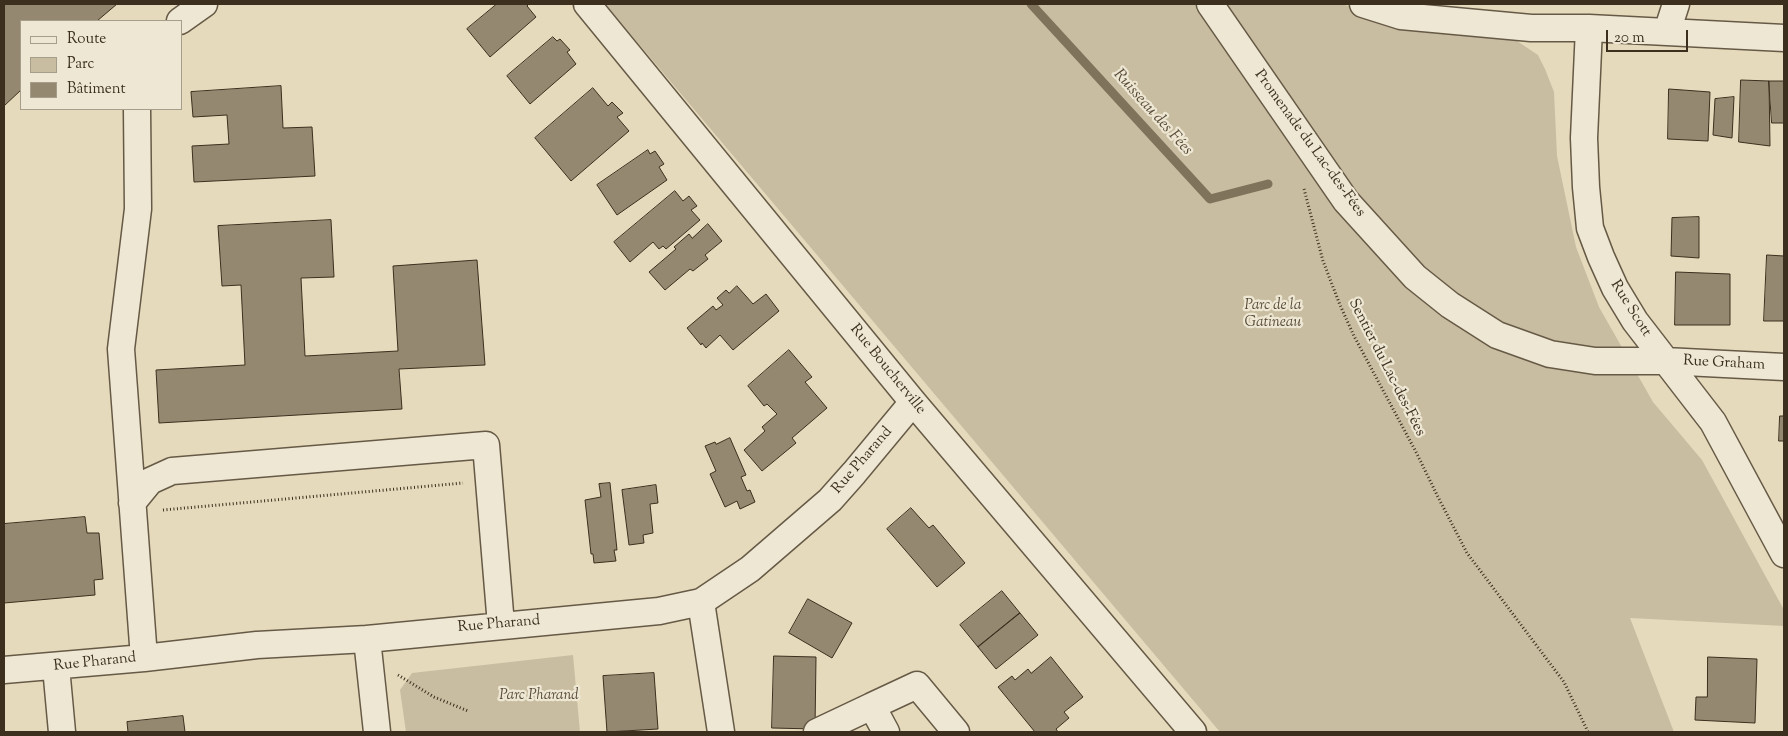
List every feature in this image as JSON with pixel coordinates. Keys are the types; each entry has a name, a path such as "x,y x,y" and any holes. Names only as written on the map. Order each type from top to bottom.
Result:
{"street":[{"path":"181,20 204,4"},
{"name":"Rue Boucherville","path":"587,4 913,402 1193,732"},
{"name":"Promenade du Lac-des-Fées","path":"1210,4 1346,201 1415,277 1450,305 1497,335 1550,354 1595,361 1664,361"},
{"path":"1363,4 1402,16 1531,28 1589,28 1784,38"},
{"path":"1668,32 1676,4"},
{"name":"Rue Scott","path":"1589,28 1584,138 1590,228 1615,288 1635,321 1664,361 1713,422 1784,554"},
{"path":"137,110 138,209 121,349 144,658"},
{"name":"Rue Graham","path":"1664,361 1784,368"},
{"name":"Rue Pharand","path":"4,670 56,667 257,645 367,639 659,611 700,602 750,570 830,500 854,474 913,402"},
{"path":"132,504 150,481 172,471 486,445 501,625"},
{"path":"700,602 721,732"},
{"path":"367,639 378,732"},
{"path":"56,667 62,732"},
{"path":"817,732 917,685 956,732"},
{"path":"872,706 886,732"}],"path":[{"name":"Sentier du Lac-des-Fées","path":"1301,181 1323,261 1340,305 1354,336 1416,452 1438,498 1467,553 1564,682 1588,732"},
{"path":"161,510 471,482"},
{"path":"394,672 434,697 468,711"}],"green space":[{"name":"Parc de la Gatineau","path":"605,4 1341,4 1418,26 1517,41 1538,55 1554,92 1557,156 1576,247 1599,307 1653,402 1702,460 1784,610 1784,626 1630,618 1674,732 1220,732"},
{"name":"Parc Pharand","path":"573,655 580,732 406,732 400,690 412,673"}],"building":[{"path":"4,4 117,4 98,20 20,20 20,91 4,106"},
{"path":"497,4 529,4 527,6 536,17 490,57 467,29"},
{"path":"553,37 557,41 560,39 570,50 567,52 576,64 530,104 507,76"},
{"path":"1741,80 1769,81 1770,146 1739,142"},
{"path":"1769,81 1784,81 1784,123 1772,123"},
{"path":"281,86 283,128 312,127 315,176 194,182 192,146 229,144 227,115 193,117 191,92"},
{"path":"593,88 608,106 612,102 623,113 617,117 629,131 571,181 535,138"},
{"path":"1669,89 1710,92 1708,141 1668,139"},
{"path":"1734,97 1732,138 1713,135 1715,99"},
{"path":"648,150 650,154 655,151 664,164 659,167 667,180 617,215 597,185"},
{"path":"675,191 683,201 689,196 697,206 691,210 700,220 666,249 663,246 659,249 653,242 630,262 614,242"},
{"path":"1699,217 1699,258 1671,256 1672,218"},
{"path":"331,220 334,277 301,278 305,356 398,351 393,266 477,260 485,365 399,369 402,409 159,423 156,370 245,365 241,285 222,286 218,226"},
{"path":"708,224 722,241 705,255 708,259 693,271 690,269 665,290 649,272 676,249 674,247 689,234 692,238"},
{"path":"1767,255 1784,256 1784,321 1764,321"},
{"path":"1676,272 1730,274 1730,325 1675,325"},
{"path":"737,286 753,304 766,294 779,311 733,350 720,335 706,348 702,343 701,345 687,328 713,306 716,310 723,305 717,298 726,290 729,293"},
{"path":"789,350 812,377 805,382 827,408 792,438 796,443 762,471 744,450 765,431 762,427 777,414 767,404 764,406 748,386"},
{"path":"1780,416 1784,416 1784,441 1779,441"},
{"path":"730,438 746,475 741,477 747,491 750,490 755,502 740,509 737,501 725,507 710,474 716,471 705,446"},
{"path":"610,483 617,550 614,550 616,561 594,563 593,554 591,554 585,500 601,497 599,484"},
{"path":"656,485 658,503 650,504 653,533 643,535 644,543 629,545 622,490"},
{"path":"911,508 929,528 933,525 965,563 937,587 887,529"},
{"path":"85,517 87,533 99,533 103,579 94,580 95,595 4,603 4,524"},
{"path":"1002,591 1020,613 978,647 960,625"},
{"path":"808,599 852,623 832,658 789,633"},
{"path":"1020,613 1038,635 996,669 978,647"},
{"path":"774,656 816,657 815,729 772,728"},
{"path":"1051,657 1083,697 1064,712 1069,718 1056,729 1058,732 1035,732 998,687 1012,676 1015,680 1028,669 1031,673"},
{"path":"1708,657 1757,659 1755,723 1695,720 1696,697 1707,697"},
{"path":"654,673 658,729 607,732 603,676"},
{"path":"183,716 185,732 128,732 127,722"}],"waterway":[{"name":"Ruisseau des Fées","path":"1031,4 1210,199 1268,184"}]}
